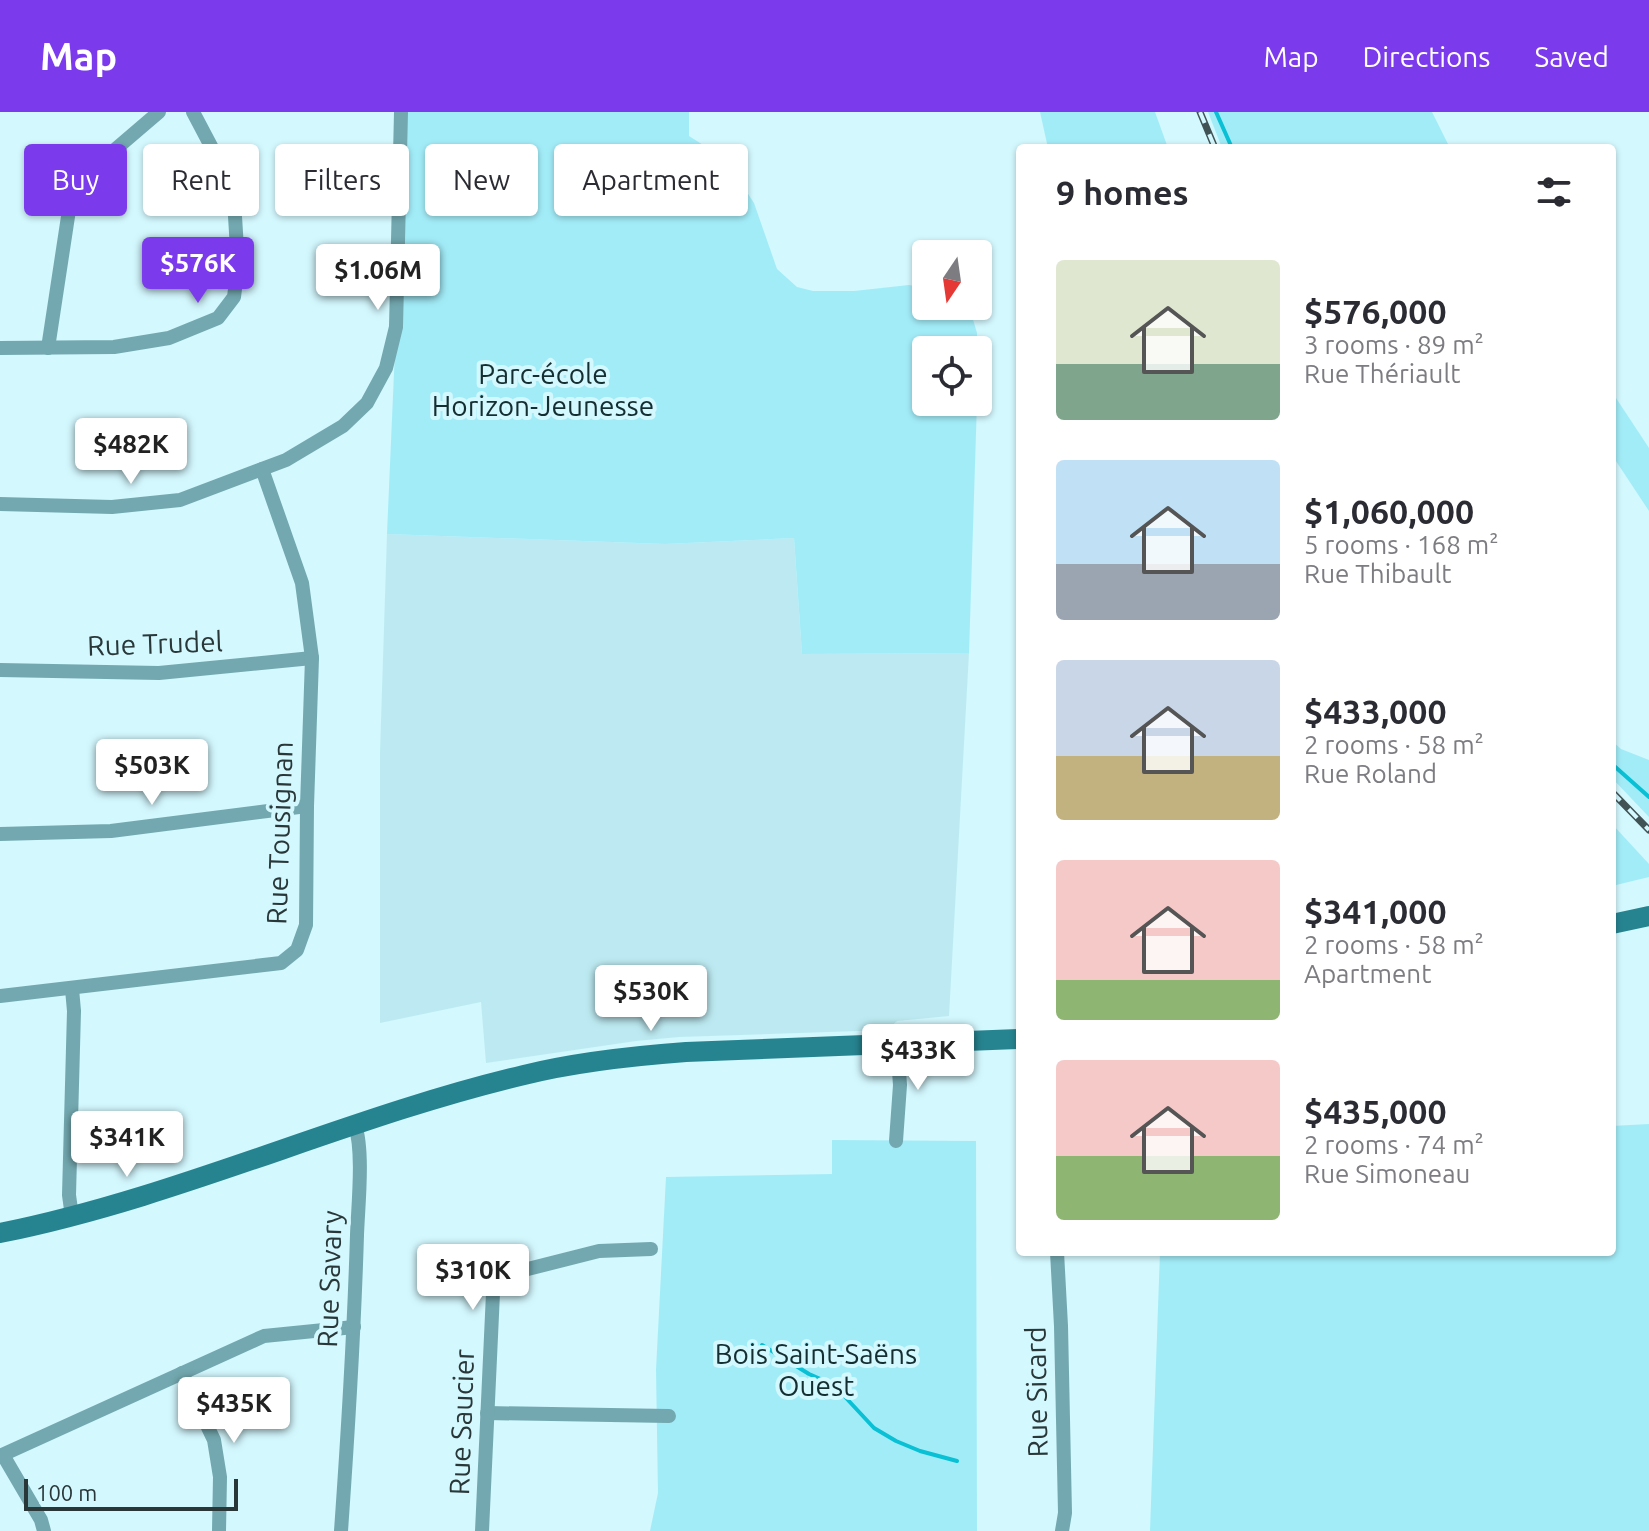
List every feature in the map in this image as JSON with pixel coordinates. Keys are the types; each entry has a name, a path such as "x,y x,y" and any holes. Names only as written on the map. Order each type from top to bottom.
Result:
{"street":[{"path":"48,348 69,210 83,177 159,112"},
{"path":"0,348 114,347 169,338 218,318 234,297 238,265 234,200 222,167 193,112"},
{"path":"0,504 112,507 180,500 286,460 343,426 367,403 386,368 396,327 401,112"},
{"name":"Rue Tousignan","path":"0,996 281,963 297,950 306,925 312,658 302,583 262,469"},
{"name":"Rue Trudel","path":"0,670 159,673 312,658"},
{"path":"0,834 111,831 307,806"},
{"path":"1616,923 1649,916"},
{"path":"72,989 69,1195 72,1217"},
{"path":"0,1233 72,1217 177,1186 426,1102 545,1070 686,1052 1016,1039"},
{"path":"896,1141 900,1085 897,1044"},
{"name":"Rue Savary","path":"341,1531 354,1327 359,1144 355,1125"},
{"name":"Rue Saucier","path":"482,1531 493,1293 500,1281 512,1273 599,1251 651,1249"},
{"name":"Rue Sicard","path":"1057,1256 1065,1513 1062,1531"},
{"path":"44,1531 41,1520 1,1456 264,1336 354,1327"},
{"path":"182,1373 214,1440 220,1477 219,1531"},
{"path":"487,1413 669,1416"}],"shaded area":[{"path":"387,534 665,544 794,538 802,654 969,653 949,1016 897,1021 887,1030 679,1037 486,1063 481,1002 380,1023 380,752"}],"green space":[{"name":"Parc-école Horizon-Jeunesse","path":"402,112 689,112 689,136 702,144 554,144 554,216 748,216 748,194 777,269 797,287 813,291 854,291 912,286 912,320 973,320 977,336 912,336 912,416 977,416 969,653 802,654 794,538 665,544 387,534 399,216 409,216 409,144 401,144"},
{"path":"1040,112 1155,112 1167,144 1047,144"},
{"path":"1208,112 1432,112 1448,144 1220,144"},
{"path":"1616,398 1649,448 1649,511 1616,461"},
{"path":"1616,745 1649,760 1649,817 1616,782"},
{"path":"1616,828 1649,864 1649,877 1616,885"},
{"path":"1649,1124 1649,1531 1150,1531 1160,1256 1616,1256 1616,1126"},
{"name":"Bois Saint-Saëns Ouest","path":"832,1140 976,1141 977,1531 650,1531 658,1493 656,1370 666,1177 832,1174"}],"waterway":[{"path":"1216,112 1230,144"},
{"path":"1616,768 1649,797"},
{"path":"762,1345 809,1374 834,1385 874,1428 920,1451 957,1461"}],"railway":[{"path":"1200,112 1213,144"},
{"path":"1616,796 1649,830"}]}
